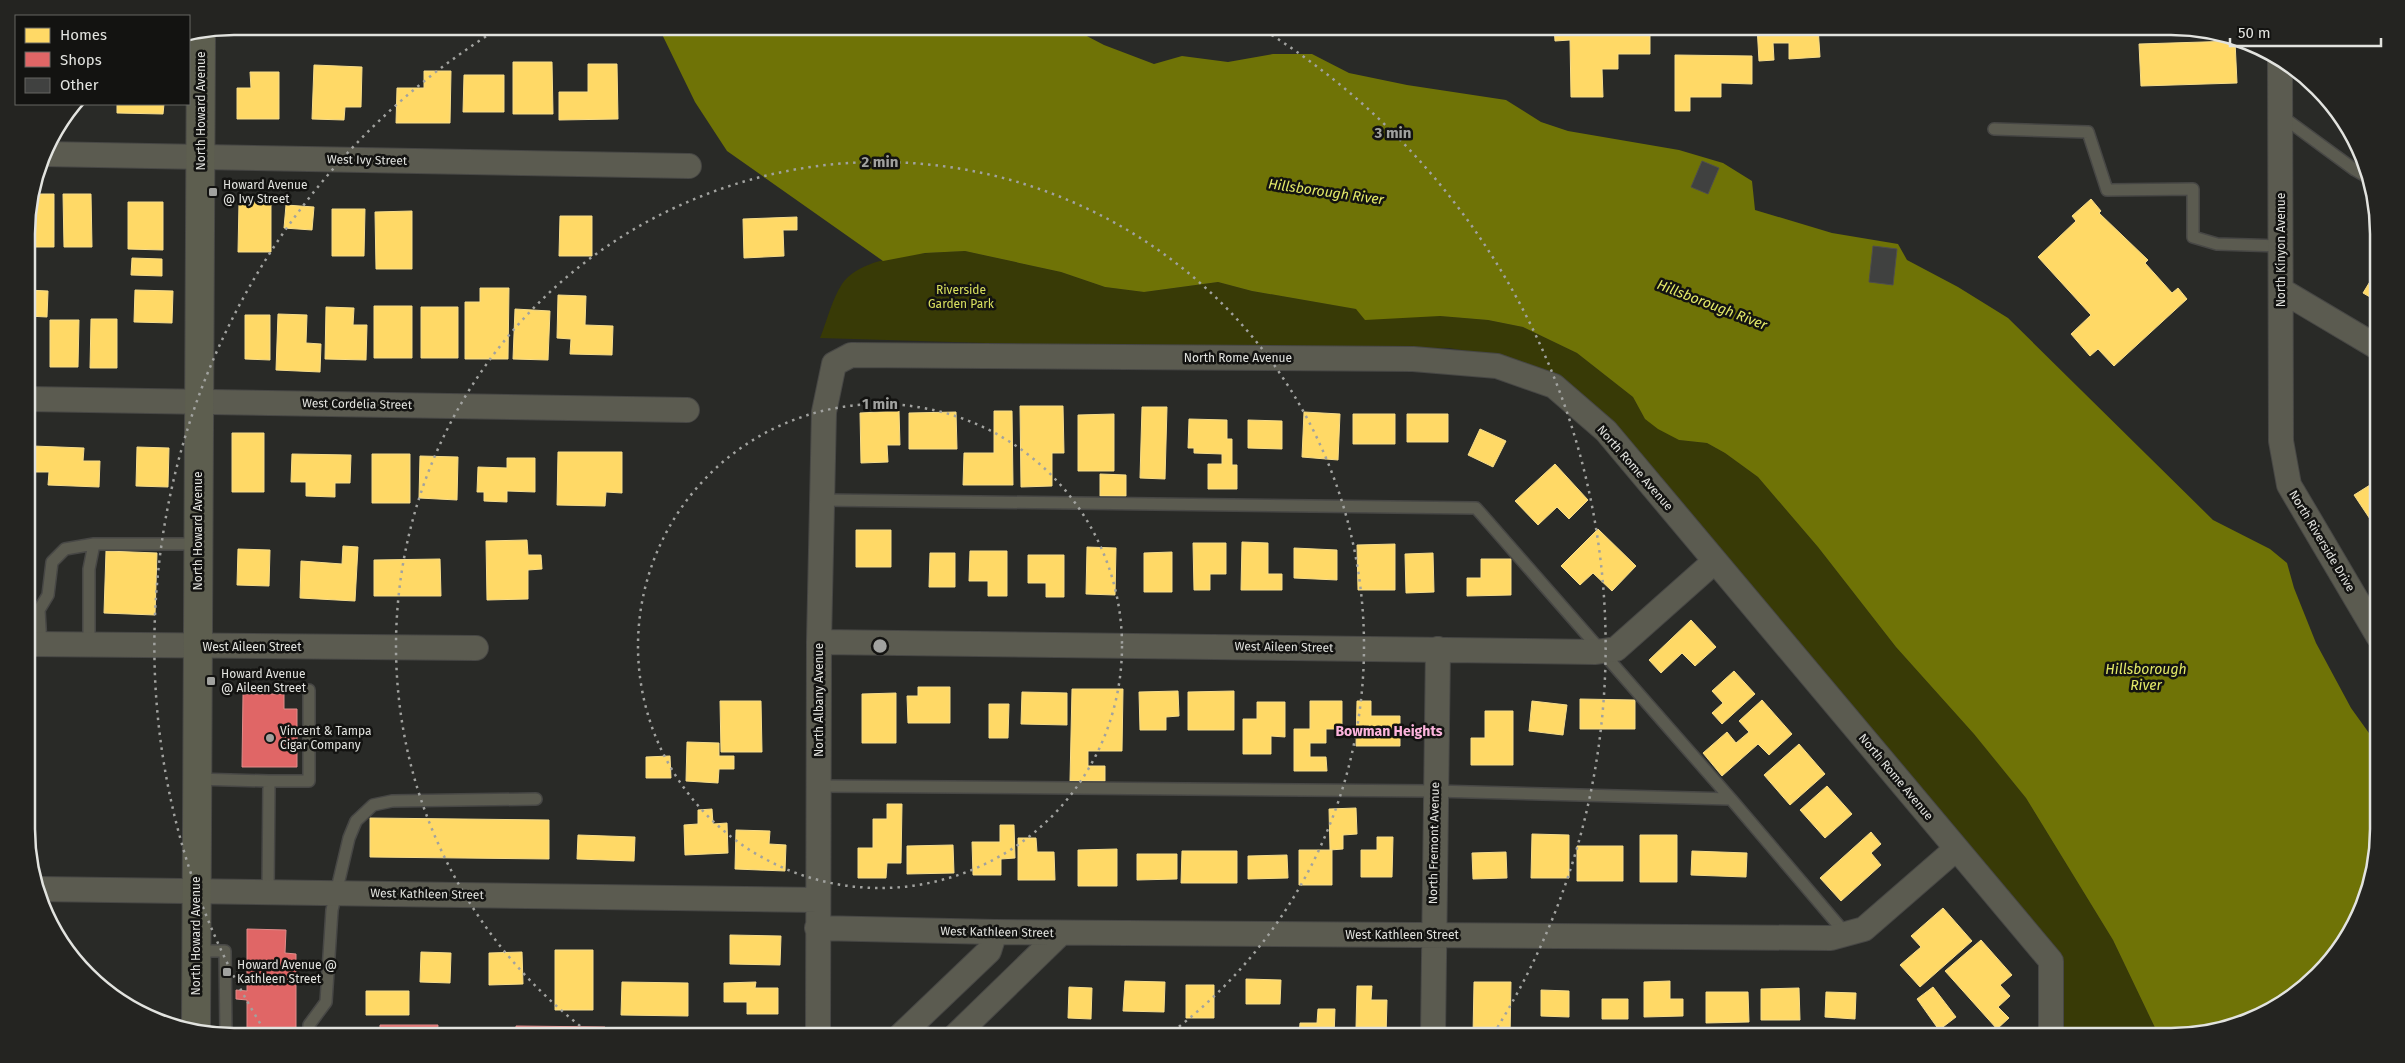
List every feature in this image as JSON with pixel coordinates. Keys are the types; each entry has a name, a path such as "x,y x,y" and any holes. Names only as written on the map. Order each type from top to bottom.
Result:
{"main road":[{"name":"North Howard Avenue","path":"196,1024 201,38"}],"street":[{"name":"North Kinyon Avenue","path":"2280,67 2281,441"},
{"name":"West Ivy Street","path":"52,154 689,166"},
{"path":"2281,290 2370,344"},
{"name":"North Rome Avenue","path":"834,364 851,355 1413,359 1497,366 1554,386 1606,431 2050,961 2051,1028"},
{"name":"North Albany Avenue","path":"818,1028 819,642 824,412 834,364"},
{"name":"West Cordelia Street","path":"35,399 687,410"},
{"name":"North Riverside Drive","path":"2281,441 2289,485 2370,622"},
{"name":"West Aileen Street","path":"819,642 1603,651 1616,649 1715,562"},
{"name":"West Aileen Street","path":"35,645 476,648"},
{"name":"North Fremont Avenue","path":"1433,1028 1432,935 1438,649"},
{"name":"West Kathleen Street","path":"817,928 1061,933 1831,938 1864,929 1956,849"},
{"name":"West Kathleen Street","path":"45,889 818,900"},
{"path":"909,1028 990,951 995,932"},
{"path":"963,1028 1061,933"}],"lane":[{"path":"2280,115 2360,173"},
{"path":"1994,129 2088,132 2106,190 2193,189 2193,237 2217,244 2281,246"},
{"path":"822,500 1476,508 1603,651 1846,934"},
{"path":"35,638 39,610 48,595 52,562 65,549 94,544 198,544"},
{"path":"89,645 89,569 94,544"},
{"path":"196,779 309,781 309,690"},
{"path":"268,892 269,781"},
{"path":"818,786 1435,792 1731,799"},
{"path":"309,1028 309,1025 326,1002 332,910 356,821 373,805 392,800 536,799"},
{"path":"196,951 225,951 226,1028"}],"green space":[{"name":"Riverside Garden Park","path":"965,251 1061,272 1105,287 1144,292 1218,282 1252,291 1357,309 1488,320 1523,327 1577,353 1633,397 1645,419 1679,440 1707,443 1725,453 1758,477 1818,547 1896,647 1974,734 2026,798 2113,940 2155,1028 2062,1028 2061,955 1614,423 1492,355 1449,348 1085,346 820,338 838,290 852,274 865,266 881,260 917,254"}],"water":[{"name":"Hillsborough River","path":"662,35 1085,35 1104,45 1154,64 1182,56 1228,62 1273,54 1312,54 1349,73 1407,85 1506,100 1541,122 1568,131 1679,150 1723,163 1752,181 1755,210 1832,233 1898,244 1907,260 1958,287 2008,318 2213,520 2270,549 2287,563 2294,588 2316,643 2351,708 2370,734 2370,842 2363,881 2350,917 2337,940 2321,960 2282,995 2259,1008 2223,1021 2184,1028 2155,1028 2113,940 2026,798 1974,734 1896,647 1818,547 1758,477 1725,453 1707,443 1679,440 1658,429 1645,419 1633,397 1577,353 1523,327 1488,320 1440,316 1365,320 1356,309 1252,291 1218,282 1144,292 1105,287 1061,272 965,251 925,253 883,261 727,151 695,102"}],"building: Homes":[{"path":"1555,35 1650,35 1650,54 1618,54 1618,69 1602,69 1603,97 1571,97 1570,40 1555,41"},
{"path":"1758,35 1819,35 1820,57 1789,59 1789,43 1773,43 1774,60 1759,61"},
{"path":"2221,41 2235,46 2237,83 2141,86 2139,44"},
{"path":"1675,55 1752,56 1752,84 1721,83 1721,97 1690,97 1690,111 1675,111"},
{"path":"513,62 552,62 553,114 513,114"},
{"path":"588,64 617,64 618,119 559,120 559,92 588,92"},
{"path":"314,65 362,67 361,107 345,107 344,120 312,119"},
{"path":"424,71 451,71 450,123 396,123 397,88 424,88"},
{"path":"250,72 279,72 279,119 237,119 237,88 251,88"},
{"path":"464,75 504,75 504,112 463,112"},
{"path":"117,105 164,105 163,114 117,113"},
{"path":"39,194 54,194 54,247 35,247 35,221"},
{"path":"63,194 91,194 92,247 64,247"},
{"path":"2091,199 2101,211 2099,213 2148,260 2145,263 2172,293 2178,288 2187,299 2114,366 2098,349 2090,356 2071,334 2091,315 2038,257 2076,221 2072,216"},
{"path":"128,202 163,202 163,250 128,249"},
{"path":"239,202 271,202 271,252 238,252"},
{"path":"286,205 314,207 312,230 284,228"},
{"path":"332,209 365,209 364,256 332,256"},
{"path":"412,211 412,269 376,269 375,212"},
{"path":"560,216 592,216 592,256 559,256"},
{"path":"797,217 797,230 783,230 784,256 744,258 743,219"},
{"path":"132,258 162,259 162,276 131,275"},
{"path":"2370,282 2370,297 2363,293"},
{"path":"480,288 509,288 508,359 465,359 465,302 480,302"},
{"path":"35,290 48,291 47,317 35,316"},
{"path":"135,290 173,291 172,323 134,322"},
{"path":"558,295 586,296 585,325 613,326 612,355 570,354 571,339 557,338"},
{"path":"374,306 412,306 412,358 374,358"},
{"path":"326,307 354,308 353,325 367,325 366,360 325,359"},
{"path":"421,307 458,307 458,358 421,358"},
{"path":"515,309 550,311 548,360 513,359"},
{"path":"278,314 307,315 306,343 321,344 320,372 276,370"},
{"path":"245,315 270,315 270,360 245,359"},
{"path":"91,319 117,319 117,368 90,368"},
{"path":"50,320 79,320 78,367 50,367"},
{"path":"1020,406 1063,406 1064,453 1052,453 1052,486 1021,487"},
{"path":"1142,407 1167,407 1165,479 1140,478"},
{"path":"899,411 900,445 887,445 888,462 861,463 860,413"},
{"path":"994,411 1012,411 1013,485 963,485 964,453 994,453"},
{"path":"956,412 957,449 909,449 909,413"},
{"path":"1304,412 1340,414 1338,460 1302,457"},
{"path":"1114,414 1114,471 1078,471 1078,415"},
{"path":"1353,414 1395,414 1395,444 1353,444"},
{"path":"1407,414 1448,414 1448,442 1407,442"},
{"path":"1189,419 1227,420 1227,439 1232,439 1232,465 1237,465 1237,489 1208,489 1208,464 1222,464 1222,454 1194,453 1194,448 1188,448"},
{"path":"1248,420 1282,421 1282,449 1248,448"},
{"path":"1480,429 1506,441 1493,467 1468,455"},
{"path":"232,433 264,433 264,492 232,492"},
{"path":"35,446 84,448 83,461 100,461 99,487 48,485 49,472 35,472"},
{"path":"137,447 169,448 168,487 136,486"},
{"path":"558,452 622,452 622,493 606,492 605,506 557,505"},
{"path":"292,454 351,455 350,483 335,483 335,497 306,496 306,482 291,482"},
{"path":"372,454 410,454 410,503 372,503"},
{"path":"420,456 458,457 457,500 419,498"},
{"path":"507,458 535,458 535,492 507,491 507,502 484,501 484,492 477,492 478,467 507,468"},
{"path":"1555,464 1588,500 1569,519 1557,507 1538,525 1515,501"},
{"path":"1100,474 1126,475 1126,496 1100,496"},
{"path":"2370,485 2370,519 2354,495"},
{"path":"1598,529 1636,566 1612,591 1593,573 1580,585 1561,566"},
{"path":"856,530 891,530 891,567 856,567"},
{"path":"527,540 528,555 541,555 542,569 528,570 528,599 487,600 486,541"},
{"path":"1242,542 1268,543 1268,574 1282,574 1282,590 1241,590"},
{"path":"1193,543 1226,543 1226,574 1210,574 1210,590 1194,590"},
{"path":"1395,544 1395,590 1358,590 1357,545"},
{"path":"343,546 358,547 355,601 300,598 301,561 342,564"},
{"path":"1087,547 1116,548 1115,595 1086,594"},
{"path":"1294,548 1337,550 1337,580 1294,578"},
{"path":"238,549 270,550 269,586 237,585"},
{"path":"106,551 157,553 155,615 104,613"},
{"path":"970,551 1007,551 1007,596 988,596 988,581 969,581"},
{"path":"1172,552 1172,592 1144,592 1144,553"},
{"path":"930,553 955,553 955,587 929,587"},
{"path":"1433,553 1434,592 1406,593 1405,554"},
{"path":"1028,555 1064,555 1064,597 1046,597 1046,583 1028,583"},
{"path":"440,559 441,596 374,596 374,560"},
{"path":"1481,559 1511,559 1511,595 1467,596 1467,578 1481,578"},
{"path":"1691,620 1716,647 1695,666 1682,653 1661,673 1649,660"},
{"path":"1734,671 1755,694 1722,724 1712,713 1723,703 1712,691"},
{"path":"918,687 950,687 950,723 908,723 907,696 918,696"},
{"path":"1072,689 1123,689 1122,751 1088,751 1088,766 1105,766 1105,781 1070,781"},
{"path":"1178,691 1179,716 1166,717 1166,730 1140,730 1139,692"},
{"path":"1234,691 1234,730 1188,730 1188,692"},
{"path":"1022,692 1067,693 1067,725 1021,724"},
{"path":"896,693 896,743 862,743 862,694"},
{"path":"1580,699 1635,700 1635,729 1580,729"},
{"path":"1762,700 1792,734 1769,755 1758,744 1722,776 1703,753 1727,732 1736,743 1749,732 1739,721"},
{"path":"720,701 761,701 762,752 721,752"},
{"path":"1310,701 1342,701 1342,729 1326,729 1326,743 1310,743 1310,757 1326,757 1327,771 1294,771 1294,729 1310,729"},
{"path":"1357,701 1371,701 1371,716 1400,716 1400,746 1356,746"},
{"path":"1532,701 1567,705 1563,735 1529,731"},
{"path":"1257,702 1285,702 1285,737 1271,736 1271,754 1243,754 1243,719 1257,719"},
{"path":"989,704 1009,704 1008,738 989,738"},
{"path":"1485,711 1513,711 1513,765 1471,765 1471,738 1485,738"},
{"path":"687,742 719,743 719,756 734,756 734,769 719,769 718,783 686,781"},
{"path":"1799,744 1825,774 1790,805 1764,775"},
{"path":"670,756 671,778 646,778 646,757"},
{"path":"1827,786 1852,814 1825,838 1800,810"},
{"path":"887,804 902,804 901,863 887,863 886,878 858,878 858,848 873,848 873,819 887,819"},
{"path":"1356,808 1357,834 1343,835 1343,849 1330,850 1329,809"},
{"path":"712,809 713,824 727,823 728,853 685,855 684,825 698,824 698,810"},
{"path":"370,818 549,820 549,859 370,857"},
{"path":"1000,825 1014,825 1015,858 1001,859 1001,875 973,875 972,842 1000,842"},
{"path":"736,830 770,831 769,844 786,845 785,871 735,869"},
{"path":"1871,832 1881,844 1871,853 1881,865 1841,901 1820,878"},
{"path":"1532,834 1569,835 1569,878 1531,878"},
{"path":"578,835 635,837 634,861 577,859"},
{"path":"1640,835 1677,835 1677,882 1640,882"},
{"path":"1377,837 1393,837 1392,877 1361,877 1361,850 1377,850"},
{"path":"1018,838 1036,838 1037,852 1054,852 1055,880 1018,880"},
{"path":"953,845 954,873 907,874 907,846"},
{"path":"1577,846 1623,846 1623,881 1577,881"},
{"path":"1117,849 1117,886 1078,886 1078,850"},
{"path":"1299,850 1332,850 1332,885 1299,885"},
{"path":"1182,851 1237,851 1237,883 1181,883"},
{"path":"1692,851 1747,853 1746,877 1691,875"},
{"path":"1506,852 1507,878 1473,879 1472,853"},
{"path":"1137,854 1177,854 1177,879 1137,880"},
{"path":"1287,855 1288,878 1248,879 1248,856"},
{"path":"1943,908 1972,941 1920,987 1900,965 1921,947 1911,936"},
{"path":"730,935 781,936 780,965 730,964"},
{"path":"1981,940 2012,975 2000,985 2010,996 1998,1007 2009,1018 1996,1028 1945,971"},
{"path":"555,950 593,950 593,1010 555,1010"},
{"path":"421,952 451,953 450,983 420,982"},
{"path":"522,952 523,984 489,985 489,953"},
{"path":"1246,979 1281,980 1280,1004 1246,1004"},
{"path":"1125,981 1165,982 1164,1012 1123,1011"},
{"path":"1670,981 1670,999 1683,999 1683,1016 1644,1017 1644,982"},
{"path":"622,982 688,983 688,1016 621,1015"},
{"path":"756,982 755,988 778,988 778,1014 747,1014 747,1002 724,1002 724,983"},
{"path":"1474,982 1511,982 1510,1028 1473,1028"},
{"path":"1186,985 1214,985 1214,1018 1186,1018"},
{"path":"1357,986 1372,986 1371,1000 1387,1000 1386,1028 1356,1028"},
{"path":"1069,987 1092,988 1091,1019 1068,1018"},
{"path":"1933,987 1956,1017 1942,1028 1938,1028 1917,999"},
{"path":"1799,988 1800,1020 1761,1020 1761,989"},
{"path":"1541,990 1569,991 1569,1017 1541,1016"},
{"path":"366,991 409,991 409,1015 366,1015"},
{"path":"1706,992 1748,992 1749,1022 1706,1023"},
{"path":"1826,992 1856,993 1855,1019 1825,1017"},
{"path":"1602,999 1628,999 1628,1019 1602,1019"},
{"path":"1318,1009 1335,1009 1334,1028 1300,1028 1300,1023 1317,1023"}],"building: Shops":[{"name":"Vincent & Tampa Cigar Company","path":"243,694 284,694 284,709 297,709 297,767 242,767"},
{"path":"247,929 286,930 285,953 296,954 296,1028 247,1028 247,1000 236,999 236,990 247,991"},
{"path":"380,1025 438,1025 438,1028 380,1028"},
{"path":"516,1026 605,1027 605,1028 516,1028"}],"building: Other":[{"path":"1702,161 1719,168 1708,194 1691,187"},
{"path":"1873,246 1897,249 1893,285 1869,282"}],"place":[{"name":"Howard Avenue @ Ivy Street","path":"213,192"},
{"name":"Howard Avenue @ Aileen Street","path":"211,681"},
{"name":"Vincent & Tampa Cigar Company","path":"270,738"},
{"name":"Howard Avenue @ Kathleen Street","path":"227,972"}],"district":[{"name":"Bowman Heights","path":"1389,731"}]}
